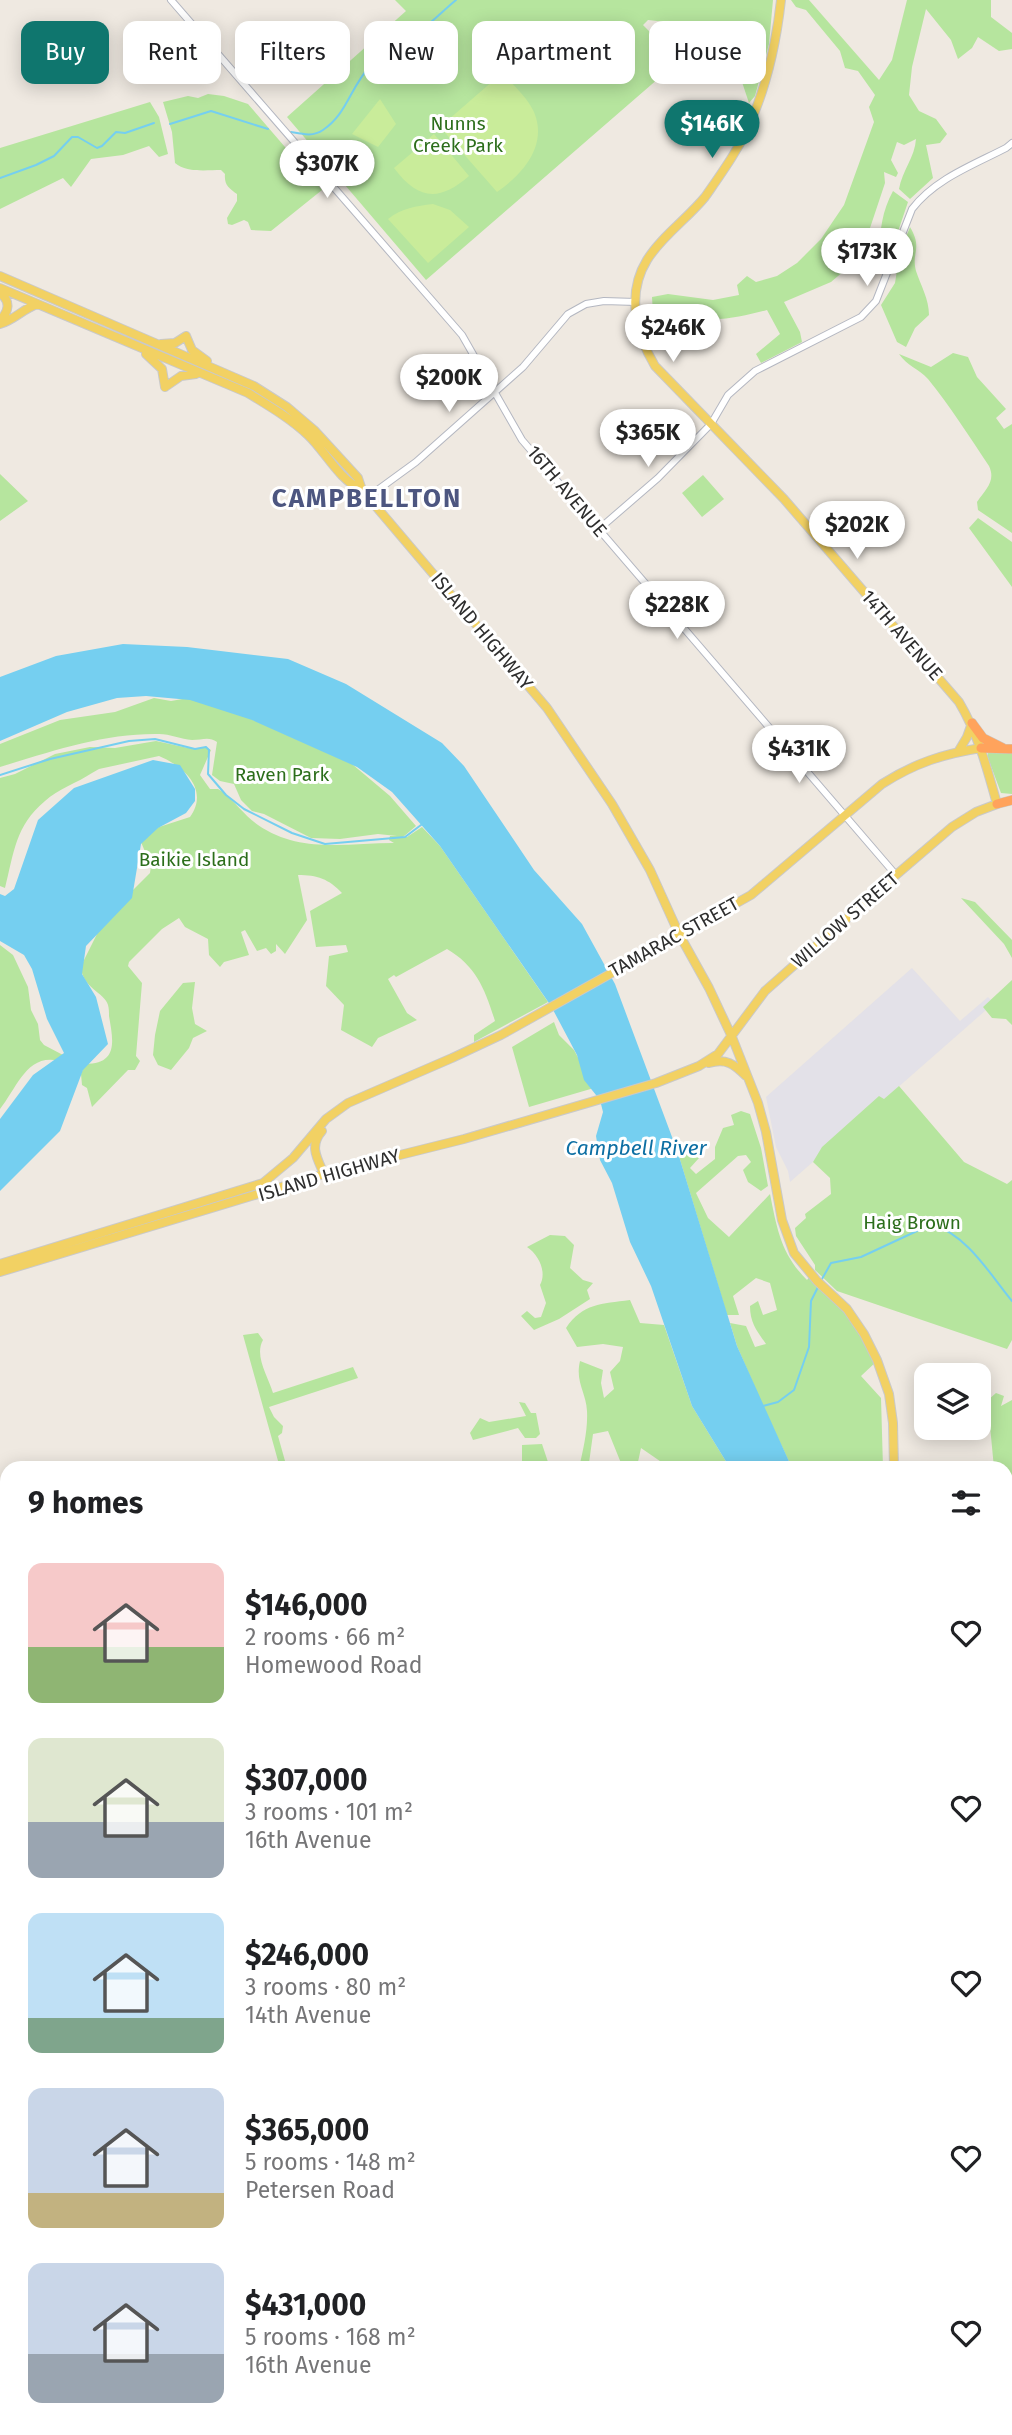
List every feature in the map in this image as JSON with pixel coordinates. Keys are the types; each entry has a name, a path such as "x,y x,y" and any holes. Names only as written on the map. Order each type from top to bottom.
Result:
{"highway":[{"path":"972,723 983,738 1008,748"},
{"path":"981,748 1008,748"},
{"path":"997,804 1012,800"}],"main road":[{"path":"636,302 638,283 648,260 704,197 733,155 749,124 774,48 781,0"},
{"name":"ISLAND HIGHWAY","path":"0,276 254,386 287,407 314,430 358,478 365,493 547,708 612,804 650,870 679,934 732,1037 766,1132 782,1220 794,1253 847,1309 877,1360 889,1394 894,1461"},
{"name":"ISLAND HIGHWAY","path":"0,288 248,393 308,435 351,485 365,493"},
{"path":"0,293 8,305 6,315 0,322"},
{"name":"14TH AVENUE","path":"636,302 637,326 644,347 655,366 784,499 959,702 972,723 981,748"},
{"path":"0,322 8,322 23,309 37,304"},
{"path":"155,343 172,344 186,336 197,355 254,386"},
{"path":"116,338 159,363 164,371 165,387 181,376 205,375"},
{"path":"958,751 972,723"},
{"path":"981,748 997,804"},
{"name":"TAMARAC STREET","path":"348,1103 500,1035 751,895 882,784 901,772 923,761 958,751 981,748"},
{"name":"WILLOW STREET","path":"659,1082 699,1066 718,1054 765,991 953,827 976,812 997,804"},
{"path":"699,1066 720,1060 733,1063 748,1077"},
{"name":"ISLAND HIGHWAY","path":"0,1272 324,1174 464,1139 659,1082"},
{"path":"324,1174 314,1149 316,1138 348,1103"},
{"name":"ISLAND HIGHWAY","path":"0,1264 262,1183 293,1158 326,1119 348,1103"}],"street":[{"name":"16TH AVENUE","path":"171,0 462,335 522,440 896,875"},
{"path":"599,529 659,478 711,424 728,395 755,371 862,317 876,301 912,209 919,200 937,184 1012,143"},
{"path":"365,493 416,461 495,392 523,367 568,314 586,304 604,301 636,302"}],"shaded area":[{"path":"912,968 960,1021 988,997 994,1003 790,1182 788,1171 776,1147 766,1097"}],"green space":[{"name":"Nunns Creek Park","path":"395,0 773,0 766,55 766,21 648,20 643,25 649,31 649,84 652,84 426,280 287,117 324,84 350,84 350,61 364,48 364,84 458,84 458,21 395,21 406,11"},
{"path":"791,0 809,0 879,80 892,60 907,0 991,0 991,17 1012,33 1012,49 999,51 978,37 972,48 958,59 951,40 926,9 912,67 909,95 919,111 936,119 947,134 940,143 926,145 933,178 910,199 899,189 916,139 904,145 897,142 891,160 898,173 896,177 884,172 885,183 865,243 879,253 882,221 893,191 908,202 883,276 881,262 878,261 877,271 866,270 858,259 831,282 784,302 800,332 802,342 761,363 756,354 780,334 767,310 715,319 653,314 652,297 668,294 713,300 739,295 737,285 747,276 756,282 777,276 797,263 821,239 844,205 874,122 869,107 875,95 858,71 845,68 840,51 806,10 796,7"},
{"path":"489,84 513,84 534,112 538,136 524,167 497,192 440,127"},
{"name":"Nunns Creek Park","path":"743,84 758,84 755,96 749,103"},
{"path":"208,94 248,104 322,190 271,231 251,230 248,222 244,220 228,224 227,218 237,201 237,194 228,186 221,170 191,170 175,163 172,132 163,102 188,96 198,98"},
{"path":"380,99 396,124 378,147 352,134"},
{"path":"150,102 159,117 168,154 159,157 149,146 123,155 91,159 71,187 63,178 0,209 0,148"},
{"path":"434,134 469,176 448,190 429,194 412,186 394,168"},
{"path":"433,204 450,210 469,227 428,263 388,219 409,208"},
{"path":"910,227 916,240 916,271 929,315 915,328 906,347 897,342 881,305 895,283 900,252"},
{"path":"953,353 968,357 977,377 1006,409 996,418 1004,429 1012,424 1012,533 978,510 977,502 991,481 989,466 928,379 899,354 931,367"},
{"path":"0,474 28,501 0,521"},
{"path":"703,475 724,499 702,517 682,493"},
{"path":"978,518 1012,542 1012,587 969,528"},
{"path":"154,698 171,701 188,698 233,711 352,764 390,796 416,826 403,837 422,827 440,846 548,1002 474,1042 474,1035 495,1021 478,979 465,963 447,949 388,979 407,1013 417,1020 378,1038 372,1047 341,1030 344,1005 326,986 329,956 348,952 346,945 316,947 310,911 342,893 322,879 298,875 307,920 285,954 276,944 276,951 271,954 266,948 257,951 245,930 241,932 249,955 224,962 220,967 209,955 208,939 185,927 179,918 162,929 129,962 128,966 142,983 136,1056 140,1061 135,1070 128,1070 92,1107 87,1088 82,1085 81,1074 85,1064 104,1060 109,1055 112,1034 108,1005 85,979 81,966 105,918 150,873 151,866 141,842 156,828 190,817 197,797 195,788 185,772 159,756 99,769 56,793 27,820 17,841 5,888 0,886 0,778 15,774 55,754 90,747 115,748 156,741 188,748 207,748 211,750 200,775 210,789 223,792 253,821 274,834 290,840 324,845 394,843 389,840 390,836 397,836 378,834 340,839 311,838 264,814 252,811 241,800 234,784 220,781 212,775 217,742 211,739 192,740 159,734 119,736 79,744 0,767 0,744 60,720 115,712"},
{"path":"988,752 1012,752 1012,794 1001,793"},
{"path":"961,898 975,902 1012,940 1012,958 1004,944"},
{"path":"0,945 13,955 28,987 31,1010 38,1024 40,1040 63,1055 59,1061 48,1060 31,1067 0,1109"},
{"path":"1012,980 1012,1025 1006,1019 992,1018 983,1007"},
{"path":"195,982 192,1008 195,1024 207,1031 193,1038 189,1048 171,1070 158,1065 153,1055 160,1011 183,983"},
{"path":"554,1022 559,1035 574,1050 594,1088 529,1107 512,1047"},
{"name":"Haig Brown","path":"899,1086 964,1162 1007,1184 1012,1180 1012,1340 1007,1349 837,1291 815,1270 815,1265 796,1236 795,1228 806,1218 805,1214 831,1194 830,1178 813,1162 822,1147 879,1096 884,1099"},
{"path":"741,1111 750,1114 761,1148 768,1186 761,1191 748,1182 743,1170 751,1162 746,1155 738,1156 696,1193 708,1218 729,1237 770,1194 778,1230 791,1261 807,1280 811,1275 831,1290 877,1361 861,1376 881,1398 883,1461 789,1461 763,1406 730,1323 746,1326 755,1347 766,1344 753,1322 750,1306 758,1301 763,1315 777,1310 770,1283 756,1278 733,1296 739,1315 727,1315 678,1153 685,1151 699,1158 690,1168 696,1174 715,1159 715,1147 723,1128 734,1125 731,1115"},
{"path":"550,1235 565,1236 574,1245 570,1268 583,1280 593,1283 587,1290 590,1299 559,1319 534,1330 521,1316 527,1311 535,1318 541,1317 546,1303 540,1285 543,1275 541,1264 527,1247"},
{"path":"630,1300 640,1323 664,1325 692,1406 726,1461 660,1461 641,1448 638,1461 620,1461 608,1431 593,1434 589,1461 580,1461 587,1418 579,1375 580,1361 603,1370 601,1383 604,1398 614,1389 610,1372 620,1361 623,1347 603,1344 577,1347 566,1328 586,1309"},
{"path":"258,1333 263,1340 261,1359 273,1393 353,1367 358,1378 269,1407 283,1426 282,1433 278,1436 285,1461 278,1461 243,1335"},
{"path":"996,1393 1004,1396 1001,1406 1012,1400 1012,1461 993,1461 991,1397"},
{"path":"519,1402 525,1403 531,1413 536,1413 540,1434 536,1438 525,1438 518,1428 473,1440 470,1433 480,1418 489,1422 526,1416"},
{"path":"542,1444 548,1461 522,1461 522,1445"}],"water":[{"name":"Campbell River","path":"123,644 187,647 288,659 346,684 442,743 464,766 534,870 582,924 615,984 678,1153 737,1346 789,1461 726,1461 692,1406 651,1286 630,1242 612,1183 600,1160 596,1136 603,1112 600,1100 584,1080 577,1055 551,1006 440,846 392,792 357,767 252,720 190,700 146,696 117,698 67,712 0,741 0,677 56,656"},
{"path":"153,760 180,765 195,789 195,801 186,813 158,828 141,844 132,898 86,946 82,974 96,997 108,1044 83,1070 60,1131 0,1191 0,1119 33,1075 64,1053 47,1019 32,969 24,955 0,941 0,894 5,896 14,889 38,820 74,788"}],"waterway":[{"path":"291,132 315,134 331,124 375,60 419,32 456,0"},
{"path":"170,124 211,111 268,129"},
{"path":"0,178 54,156 72,137 78,137 97,148 116,132 125,133 154,123"},
{"path":"0,775 50,759 129,741 155,739 195,749 206,747 209,750 208,774 226,795 244,809 292,833 325,844 405,837 421,825"},
{"path":"822,1279 831,1263 861,1257 932,1224 967,1246 1012,1301"},
{"path":"763,1406 778,1402 794,1390 809,1347 811,1301 818,1287"}],"district":[{"name":"CAMPBELLTON","path":"367,498"}],"park label":[{"name":"Raven Park","path":"282,774"},
{"name":"Baikie Island","path":"194,859"}]}
